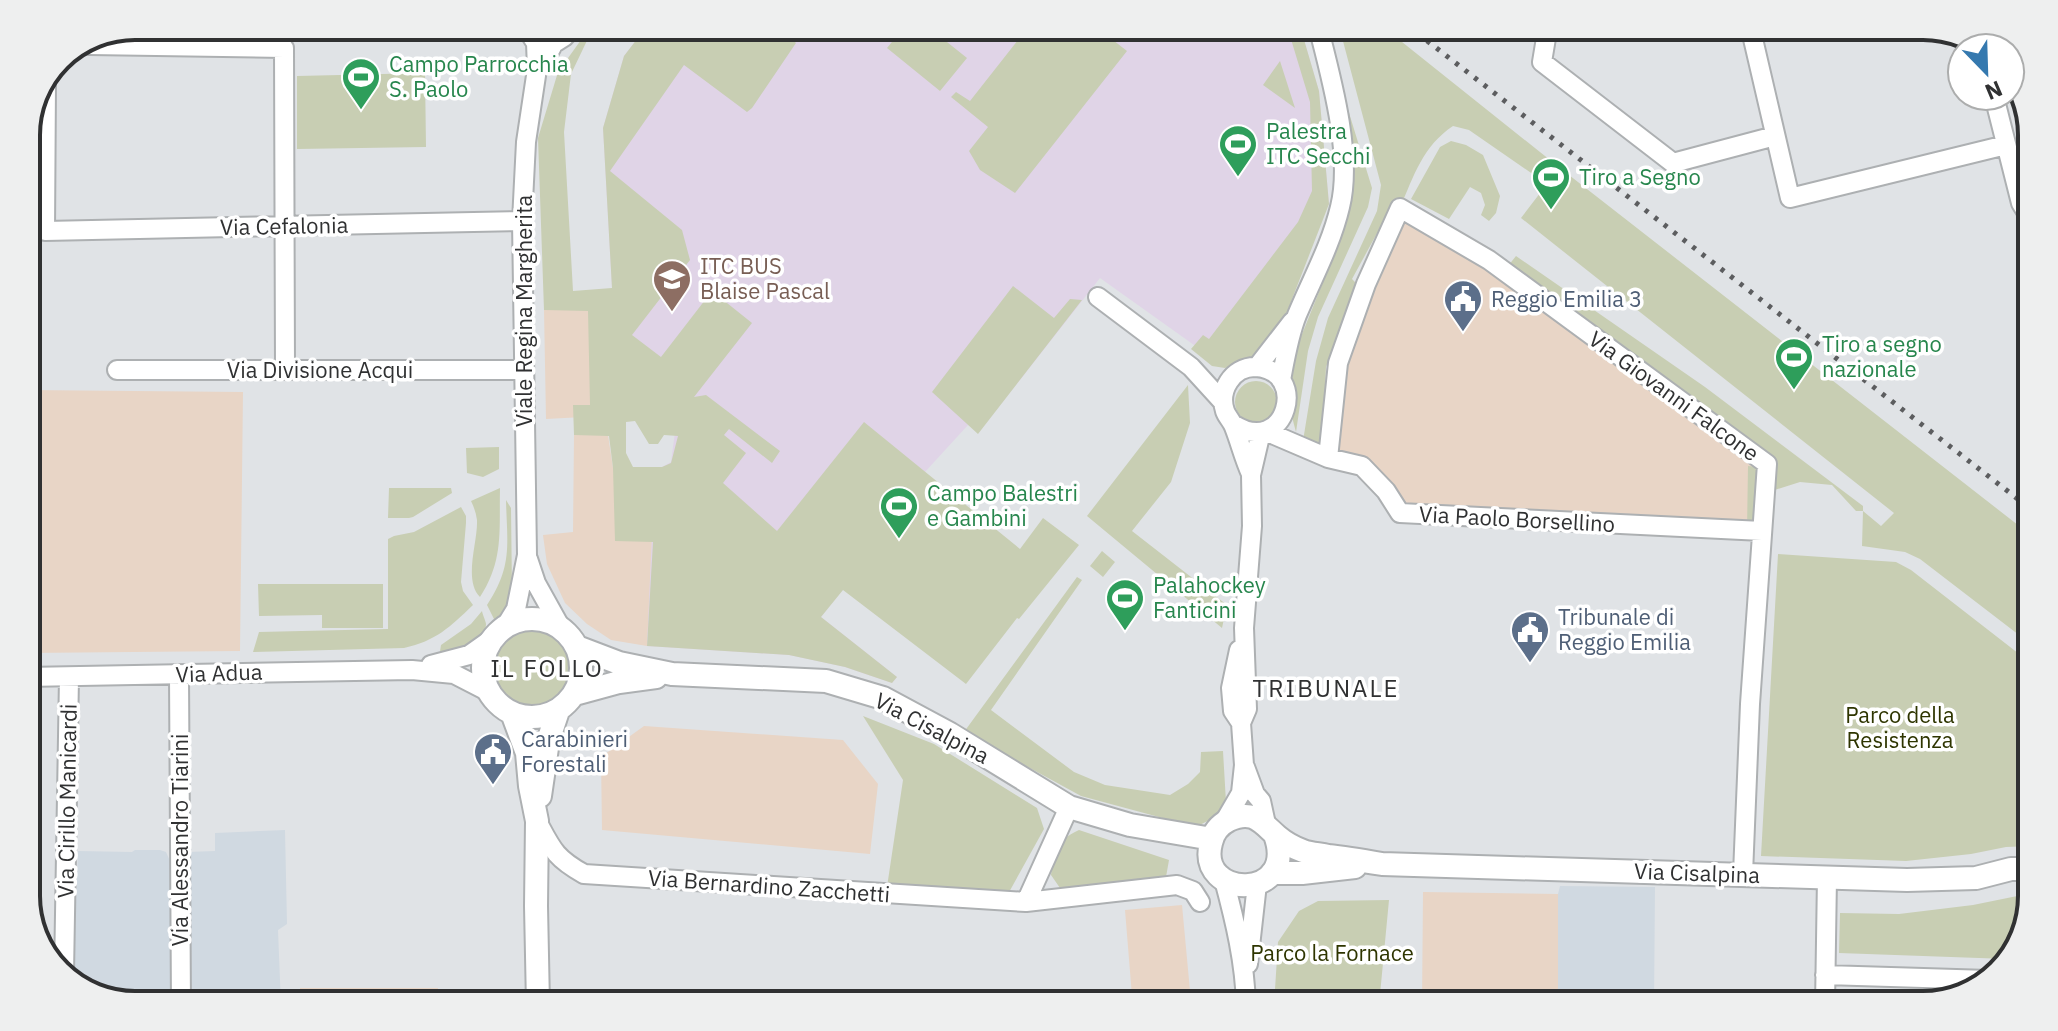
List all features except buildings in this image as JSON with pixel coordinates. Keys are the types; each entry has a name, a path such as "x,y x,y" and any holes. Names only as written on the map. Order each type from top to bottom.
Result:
{"main road":[{"path":"499,632 518,621 533,619 548,621 561,628"},
{"name":"Viale Regina Margherita","path":"561,628 571,636 577,647"},
{"name":"Viale Regina Margherita","path":"489,692 483,664 486,650 499,632"},
{"name":"Via Cisalpina","path":"577,647 619,663 672,674 826,681 883,698 950,734 1069,807 1130,825 1215,841 1233,818 1245,816 1256,818 1305,852 1382,864 1907,880 1976,878 2018,870"},
{"path":"538,991 537,819 548,741 558,711 575,694 582,671 577,647"},
{"name":"Via Cisalpina","path":"575,694 619,682 672,674"},
{"path":"489,692 512,713 527,717 558,711"},
{"path":"512,713 527,753 537,819"},
{"path":"1264,879 1280,854 1279,844 1271,829"},
{"path":"1215,841 1216,872 1224,880"},
{"name":"Via Cisalpina","path":"1224,880 1246,887 1264,879 1382,864"}],"street":[{"path":"535,40 542,49"},
{"path":"542,49 552,40"},
{"path":"542,49 558,40"},
{"path":"1281,380 1296,317 1327,249 1344,186 1342,140 1321,40"},
{"path":"1546,40 1542,62 1673,163 1775,136"},
{"path":"1753,40 1790,198 2006,145"},
{"path":"104,45 284,48 285,370"},
{"name":"Viale Regina Margherita","path":"499,632 516,609 527,555 522,221 526,142 542,49"},
{"name":"Via Cefalonia","path":"46,103 45,231 522,221"},
{"path":"1998,112 2018,191"},
{"name":"Via Giovanni Falcone","path":"1328,458 1338,363 1366,284 1400,208 1489,260 1767,464 1750,704 1743,874"},
{"path":"1098,297 1191,367 1222,401"},
{"path":"1257,367 1296,317"},
{"path":"1191,367 1229,381"},
{"path":"1215,841 1241,793 1244,765 1241,723 1233,711 1231,688 1244,628 1252,526 1251,475 1222,401 1229,381 1240,371 1257,367 1272,372 1281,380 1288,401 1286,410 1269,427 1251,475"},
{"name":"Via Divisione Acqui","path":"117,370 524,370"},
{"path":"1233,424 1248,432 1269,427"},
{"name":"Via Paolo Borsellino","path":"1269,427 1298,445 1328,458 1362,466 1386,491 1400,513 1762,531"},
{"name":"Viale Regina Margherita","path":"527,555 536,583 561,628"},
{"name":"Via Adua","path":"412,670 469,655 499,632"},
{"name":"Via Adua","path":"40,677 412,670 454,674 489,692"},
{"name":"Via Alessandro Tiarini","path":"179,676 181,991"},
{"name":"Via Cirillo Manicardi","path":"64,959 69,677"},
{"path":"1244,765 1271,829"},
{"path":"1026,902 1069,807"},
{"name":"Via Bernardino Zacchetti","path":"537,819 552,849 564,863 584,874 1026,902 1177,885 1193,891 1200,902"},
{"path":"1825,991 1827,877"},
{"path":"1245,982 1264,879"},
{"path":"1224,880 1235,919 1245,991"},
{"path":"1825,975 1968,979"}],"shaded area":[{"path":"636,40 1304,40 1319,91 1329,204 1208,355 1100,278 979,432 968,425 925,472 863,423 847,584 821,617 897,677 892,683 845,667 789,655 647,646 655,467 671,462 677,417 602,416 612,288 603,128 624,56"},
{"path":"1400,208 1766,468 1762,531 1400,513 1362,466 1328,458 1338,363"},
{"path":"596,306 602,416 546,419 544,310"},
{"path":"40,390 243,392 240,651 40,653"},
{"path":"574,435 608,435 613,468 653,542 647,646 611,640 587,624 565,603 547,564 543,535 573,532"},
{"path":"644,726 843,740 878,784 870,854 602,830 601,757"},
{"path":"285,830 287,924 278,930 280,991 189,991 187,852 215,851 215,833"},
{"path":"78,851 166,852 174,870 178,991 117,989 93,981 74,968"},
{"path":"1560,886 1655,887 1654,991 1558,991"},
{"path":"1423,892 1558,894 1558,991 1422,991"},
{"path":"1182,905 1190,991 1132,991 1125,910"},
{"path":"300,988 438,988 438,991 300,991"}],"green space":[{"path":"581,40 587,40 571,74 564,132 573,291 612,288 603,128 624,56 636,40 793,40 796,43 747,112 684,65 610,171 682,230 690,260 632,335 661,357 712,291 752,323 694,397 706,395 780,451 772,463 729,429 724,435 746,453 723,483 777,531 864,422 1020,549 1043,518 1079,545 966,684 843,590 821,617 897,677 892,683 845,667 789,655 647,646 653,542 615,541 609,436 574,435 573,405 590,405 588,311 544,310 538,138 558,72","holes":["635,421 649,444 658,444 664,435 678,436 671,463 662,467 633,467 626,453 626,422"]},
{"path":"894,40 944,40 967,58 940,91 887,48"},
{"path":"1018,40 1113,40 1127,51 1015,193 980,170 969,151 988,127 951,97 956,92 970,101"},
{"path":"1291,40 1304,40 1319,91 1329,204 1287,312 1259,355 1225,368 1212,366 1191,349 1203,335 1209,339 1298,222 1312,191 1310,102"},
{"name":"Tiro a segno nazionale","path":"1343,40 1400,40 2018,525 2018,634 1920,559 1905,552 1862,546 1863,511 1881,526 1894,513 1521,218 1547,184 1469,130 1453,126 1434,143 1420,162 1400,208 1393,204 1352,279 1357,284 1326,367 1322,456 1302,447 1316,361 1328,318 1377,211 1381,185"},
{"path":"1280,61 1295,108 1263,85"},
{"path":"1335,67 1372,188 1368,207 1318,317 1308,351 1296,432 1288,379 1290,364 1346,215"},
{"name":"Campo Parrocchia S. Paolo","path":"425,73 426,147 297,149 297,76"},
{"path":"1451,141 1483,155 1500,196 1496,213 1489,221 1481,215 1485,205 1481,193 1470,187 1449,219 1411,199 1440,147"},
{"path":"1516,256 1705,387 1863,506 1863,511 1856,511 1832,485 1800,482 1765,493 1760,552 1747,531 1748,466 1766,468 1504,271"},
{"path":"1013,286 1054,318 1070,299 1082,300 978,434 932,392"},
{"path":"1256,381 1271,387 1277,402 1271,417 1256,423 1241,417 1235,402 1241,387"},
{"path":"1188,385 1190,423 1171,482 1132,531 1227,605 1222,628 1087,516"},
{"path":"499,447 499,469 483,477 467,473 466,448"},
{"path":"389,488 451,488 452,493 413,517 388,518"},
{"path":"500,488 497,557 480,597 472,581 477,520 471,501"},
{"path":"506,500 511,508 512,592 508,605 495,621 487,605 505,566"},
{"path":"461,507 466,523 461,582 473,605 442,632 404,648 253,652 259,632 388,629 388,539 414,532"},
{"path":"1102,551 1115,562 1103,577 1090,566"},
{"name":"Parco della Resistenza","path":"1778,554 1896,562 1911,570 2018,653 2018,847 1906,861 1761,856"},
{"path":"1077,577 1082,580 991,710 1074,772 1105,785 1170,795 1200,772 1201,752 1223,751 1226,802 1217,816 1196,827 1081,796 964,732"},
{"path":"258,584 383,584 383,628 322,628 322,615 259,616"},
{"path":"482,611 486,624 481,638 468,647 439,658 441,645 471,624"},
{"path":"532,631 547,634 560,642 568,655 571,670 568,685 560,698 547,706 532,709 517,706 504,698 496,685 493,670 496,655 504,642 517,634"},
{"path":"863,716 934,744 1037,808 1044,829 1008,894 887,887 903,780"},
{"path":"1079,830 1169,860 1166,877 1081,890 1060,888 1051,875 1055,852 1064,839"},
{"path":"2018,896 2013,926 1994,959 1839,953 1840,913 1899,914"},
{"name":"Parco la Fornace","path":"1389,900 1380,991 1275,991 1278,942 1299,911 1318,901"}],"railway":[{"path":"1426,40 2018,499"}],"place":[{"name":"Campo Parrocchia S. Paolo","path":"361,111"},
{"name":"Palestra ITC Secchi","path":"1238,178"},
{"name":"Tiro a Segno","path":"1551,211"},
{"name":"ITC BUS Blaise Pascal","path":"672,313"},
{"name":"Reggio Emilia 3","path":"1463,333"},
{"name":"Tiro a segno nazionale","path":"1794,391"},
{"name":"Campo Balestri e Gambini","path":"899,540"},
{"name":"Palahockey Fanticini","path":"1125,632"},
{"name":"Tribunale di Reggio Emilia","path":"1530,664"},
{"name":"Carabinieri Forestali","path":"493,786"}],"district":[{"name":"IL FOLLO","path":"547,669"},
{"name":"TRIBUNALE","path":"1326,689"}]}
